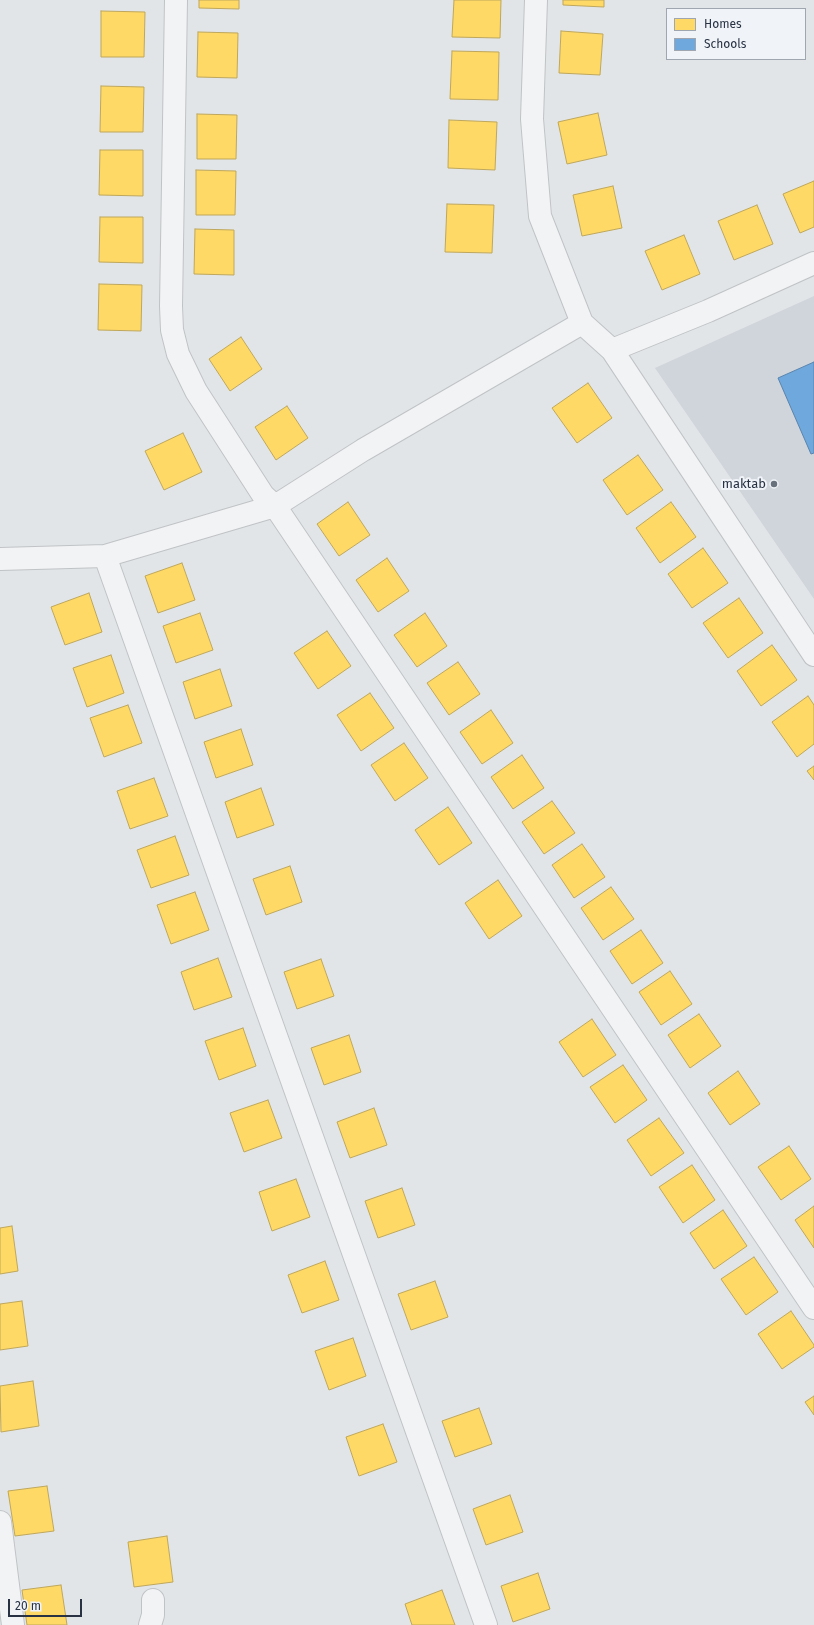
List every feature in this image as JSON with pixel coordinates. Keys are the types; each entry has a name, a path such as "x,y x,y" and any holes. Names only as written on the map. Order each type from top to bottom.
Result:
{"lane":[{"path":"176,0 171,306 172,330 178,354 196,391 263,495 275,506 814,1308"},
{"path":"536,0 532,119 540,216 582,323 612,350 814,655"},
{"path":"612,350 708,311 814,264"},
{"path":"0,559 105,556 275,506 397,430 582,323"},
{"path":"105,556 486,1625"},
{"path":"0,1522 14,1625"},
{"path":"150,1625 153,1615 152,1600"}],"shaded area":[{"name":"maktab","path":"814,296 814,599 655,368"}],"building: Homes":[{"path":"199,0 239,0 239,9 199,8"},
{"path":"454,0 501,0 500,38 452,37"},
{"path":"563,0 604,0 604,7 563,5"},
{"path":"101,11 145,12 144,57 101,57"},
{"path":"561,31 603,34 600,75 559,73"},
{"path":"198,32 238,33 237,78 197,77"},
{"path":"452,51 499,52 498,100 450,99"},
{"path":"101,86 144,87 143,132 100,132"},
{"path":"598,113 607,155 567,164 558,122"},
{"path":"197,114 237,115 236,159 197,159"},
{"path":"449,120 497,122 495,170 448,168"},
{"path":"100,150 143,150 143,196 99,195"},
{"path":"196,170 236,171 235,215 196,215"},
{"path":"814,181 814,227 800,233 783,194"},
{"path":"613,186 622,228 582,236 573,195"},
{"path":"447,204 494,205 492,253 445,252"},
{"path":"757,205 773,244 734,260 718,221"},
{"path":"100,217 143,217 143,263 99,262"},
{"path":"195,229 234,230 234,275 194,274"},
{"path":"684,235 700,274 662,290 645,251"},
{"path":"99,284 142,285 141,331 98,330"},
{"path":"241,337 262,369 230,391 209,359"},
{"path":"588,383 612,418 577,443 552,408"},
{"path":"287,406 308,438 276,460 255,427"},
{"path":"183,433 202,472 164,490 145,451"},
{"path":"638,455 663,490 627,515 603,480"},
{"path":"348,502 370,535 339,556 317,524"},
{"path":"671,502 696,537 660,563 636,528"},
{"path":"703,548 728,583 692,608 668,574"},
{"path":"387,558 409,591 378,612 356,580"},
{"path":"182,563 195,600 158,613 145,576"},
{"path":"89,593 102,632 65,645 51,607"},
{"path":"739,598 763,633 728,658 703,623"},
{"path":"200,613 213,650 176,663 163,626"},
{"path":"425,613 447,646 417,667 394,635"},
{"path":"327,631 351,666 318,689 294,653"},
{"path":"772,645 797,680 761,706 737,671"},
{"path":"111,655 124,693 87,707 73,668"},
{"path":"458,662 480,694 449,715 427,683"},
{"path":"220,669 232,706 195,719 183,682"},
{"path":"370,693 394,728 361,751 337,715"},
{"path":"808,696 814,705 814,744 797,757 772,722"},
{"path":"128,705 142,743 104,757 90,718"},
{"path":"491,710 513,743 482,764 460,732"},
{"path":"241,729 253,765 216,778 204,742"},
{"path":"404,743 428,778 395,801 371,765"},
{"path":"522,755 544,788 513,809 491,777"},
{"path":"814,766 814,780 807,771"},
{"path":"154,778 168,816 130,829 117,791"},
{"path":"261,788 274,825 237,838 225,802"},
{"path":"552,801 575,833 544,854 522,822"},
{"path":"448,807 472,843 439,865 415,830"},
{"path":"175,836 189,875 151,888 137,850"},
{"path":"582,844 605,877 574,898 552,865"},
{"path":"290,866 302,902 266,915 253,879"},
{"path":"498,880 522,916 489,939 465,903"},
{"path":"611,887 634,919 603,940 581,908"},
{"path":"195,892 209,930 171,944 157,905"},
{"path":"641,930 663,963 632,984 610,951"},
{"path":"218,958 232,997 194,1010 181,972"},
{"path":"321,959 334,996 297,1009 284,972"},
{"path":"670,971 692,1004 661,1025 639,992"},
{"path":"699,1014 721,1046 690,1068 668,1035"},
{"path":"592,1019 616,1055 583,1077 559,1042"},
{"path":"243,1028 256,1066 219,1080 205,1041"},
{"path":"349,1035 361,1072 324,1085 311,1048"},
{"path":"623,1065 647,1100 615,1123 590,1087"},
{"path":"738,1071 760,1104 730,1125 708,1093"},
{"path":"268,1100 282,1138 244,1152 230,1113"},
{"path":"374,1108 387,1145 350,1158 337,1122"},
{"path":"659,1118 684,1153 651,1176 627,1140"},
{"path":"789,1146 811,1179 781,1200 758,1167"},
{"path":"692,1165 715,1200 683,1223 659,1187"},
{"path":"296,1179 310,1217 272,1231 259,1192"},
{"path":"402,1188 415,1225 378,1238 365,1201"},
{"path":"814,1206 814,1248 795,1220"},
{"path":"723,1210 747,1246 714,1269 690,1233"},
{"path":"12,1226 18,1271 0,1274 0,1228"},
{"path":"754,1257 778,1292 746,1315 721,1279"},
{"path":"325,1261 339,1300 302,1313 288,1275"},
{"path":"435,1281 448,1317 411,1330 398,1294"},
{"path":"22,1301 28,1346 0,1350 0,1304"},
{"path":"791,1311 814,1347 782,1369 758,1334"},
{"path":"353,1338 366,1376 329,1390 315,1351"},
{"path":"33,1381 39,1426 1,1432 0,1386"},
{"path":"814,1396 814,1415 805,1402"},
{"path":"479,1408 492,1444 455,1457 442,1421"},
{"path":"383,1424 397,1462 359,1476 346,1437"},
{"path":"47,1486 54,1531 15,1536 8,1491"},
{"path":"510,1495 523,1532 486,1545 473,1509"},
{"path":"167,1536 173,1582 134,1587 128,1542"},
{"path":"538,1573 550,1609 513,1622 501,1586"},
{"path":"61,1585 67,1625 27,1625 22,1590"},
{"path":"442,1590 455,1625 412,1625 405,1604"}],"building: Schools":[{"path":"814,362 814,453 811,454 778,378"}],"place":[{"name":"maktab","path":"774,484"}]}
